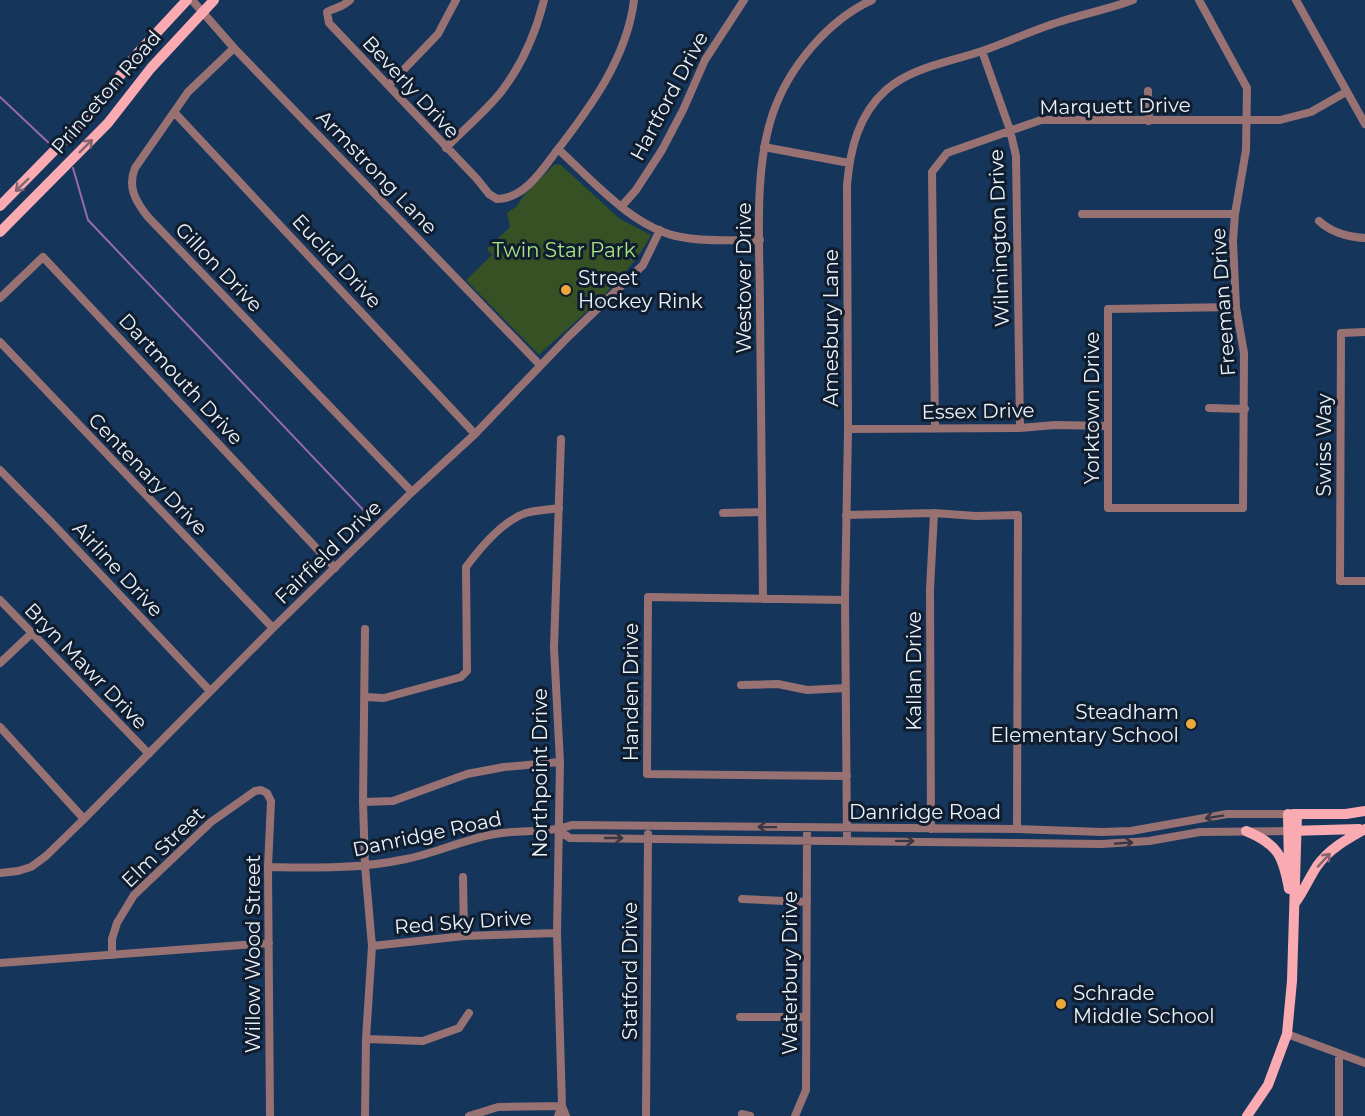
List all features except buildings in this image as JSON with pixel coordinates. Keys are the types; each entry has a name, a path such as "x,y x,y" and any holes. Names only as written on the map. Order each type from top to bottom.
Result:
{"main road":[{"name":"Princeton Road","path":"0,206 93,111 136,55 187,0"},
{"name":"Princeton Road","path":"0,232 108,123 151,68 214,0"},
{"path":"136,55 151,68"},
{"path":"39,168 51,180"},
{"path":"1292,923 1295,903 1293,814 1346,814 1365,811"},
{"path":"1293,831 1365,829"},
{"path":"1295,903 1327,855 1344,840 1365,829"},
{"path":"1246,831 1263,837 1277,850 1285,866 1292,923 1292,981 1287,1034 1268,1085 1247,1116"},
{"path":"1289,889 1293,831"}],"street":[{"name":"Armstrong Lane","path":"192,0 234,48 540,365"},
{"name":"Beverly Drive","path":"350,0 339,9 327,12 329,23 497,200 511,198 520,192 539,174 558,149"},
{"path":"389,85 438,34 456,0"},
{"path":"446,148 500,93 512,75 535,30 544,0"},
{"path":"634,0 631,18 607,76 585,114 558,149 621,207 660,230 678,237 702,240 760,240"},
{"name":"Hartford Drive","path":"621,207 636,190 662,150 705,60 744,0"},
{"name":"Westover Drive","path":"763,599 760,240 764,147 773,113 790,76 821,38 856,7 872,0"},
{"name":"Amesbury Lane","path":"847,840 845,600 848,429 847,185 855,135 866,115 885,90 912,73 982,51 1059,22 1133,0"},
{"name":"Freeman Drive","path":"1108,508 1243,508 1244,353 1236,307 1233,241 1234,214 1246,150 1247,88 1199,0"},
{"path":"1296,0 1365,124"},
{"name":"Gillon Drive","path":"234,48 188,92 132,175 131,186 139,205 412,492"},
{"name":"Wilmington Drive","path":"982,51 1010,130 1016,156 1020,428"},
{"path":"1148,91 1149,121"},
{"name":"Marquett Drive","path":"935,429 932,172 947,153 1041,120 1280,120 1311,112 1346,92"},
{"name":"Euclid Drive","path":"174,112 475,434"},
{"path":"764,147 849,163"},
{"path":"1082,214 1234,214"},
{"path":"1318,221 1327,229 1340,234 1365,238"},
{"name":"Fairfield Drive","path":"0,873 30,867 46,856 84,819 273,628 412,492 475,434 540,365 643,265 660,230"},
{"name":"Dartmouth Drive","path":"0,298 43,257 335,568"},
{"name":"Yorktown Drive","path":"1108,508 1108,309 1236,307"},
{"name":"Swiss Way","path":"1365,332 1341,333 1340,581 1365,581"},
{"name":"Centenary Drive","path":"0,342 273,628"},
{"path":"1209,408 1245,409"},
{"name":"Essex Drive","path":"848,429 1108,426"},
{"name":"Northpoint Drive","path":"561,439 554,648 560,762 557,830 557,933 562,1106 566,1116"},
{"name":"Airline Drive","path":"0,470 210,691"},
{"path":"365,697 384,698 461,677 467,671 466,567 474,555 506,523 525,513 559,508"},
{"path":"723,513 762,512"},
{"path":"846,515 934,513 976,516 1018,515 1017,829"},
{"name":"Kallan Drive","path":"931,829 930,589 934,513"},
{"name":"Handen Drive","path":"763,599 648,597 647,774 847,776"},
{"path":"763,599 845,600"},
{"name":"Bryn Mawr Drive","path":"0,600 149,754"},
{"path":"365,629 363,802 365,866 372,946 366,1039 365,1116"},
{"path":"0,663 32,633"},
{"path":"741,685 778,684 807,690 846,688"},
{"path":"0,727 84,819"},
{"path":"363,802 393,801 466,774 504,767 560,762"},
{"name":"Elm Street","path":"112,955 112,939 117,923 134,895 211,822 255,791 267,792"},
{"name":"Willow Wood Street","path":"267,792 271,801 268,867 270,1116"},
{"path":"1200,832 1226,826 1236,814"},
{"name":"Danridge Road","path":"268,867 365,866 407,859 495,834 557,830 572,825 1131,831 1236,814 1293,814"},
{"path":"1250,814 1258,827 1264,831"},
{"name":"Statford Drive","path":"646,1116 648,826"},
{"name":"Waterbury Drive","path":"797,1115 806,1090 807,828"},
{"name":"Danridge Road","path":"557,830 570,838 1118,844 1200,832 1293,831"},
{"path":"464,877 464,936"},
{"path":"742,899 807,902"},
{"name":"Red Sky Drive","path":"372,946 464,936 557,933"},
{"path":"0,963 269,943"},
{"path":"366,1039 423,1041 459,1028 469,1013"},
{"path":"740,1017 806,1017"},
{"path":"1287,1034 1365,1063"},
{"path":"1339,1054 1339,1116"},
{"path":"469,1116 498,1107 562,1106"},
{"name":"Northpoint Drive","path":"558,1116 562,1106"}],"green space":[{"name":"Twin Star Park","path":"555,164 561,165 620,219 651,235 628,269 614,284 539,355 466,280 492,255 487,249 510,227 507,213 516,207 525,194"}],"waterway":[{"path":"0,97 51,145"},
{"path":"73,168 88,220 370,517"}],"place":[{"name":"Street Hockey Rink","path":"566,290"},
{"name":"Steadham Elementary School","path":"1191,724"},
{"name":"Schrade Middle School","path":"1061,1004"}]}
